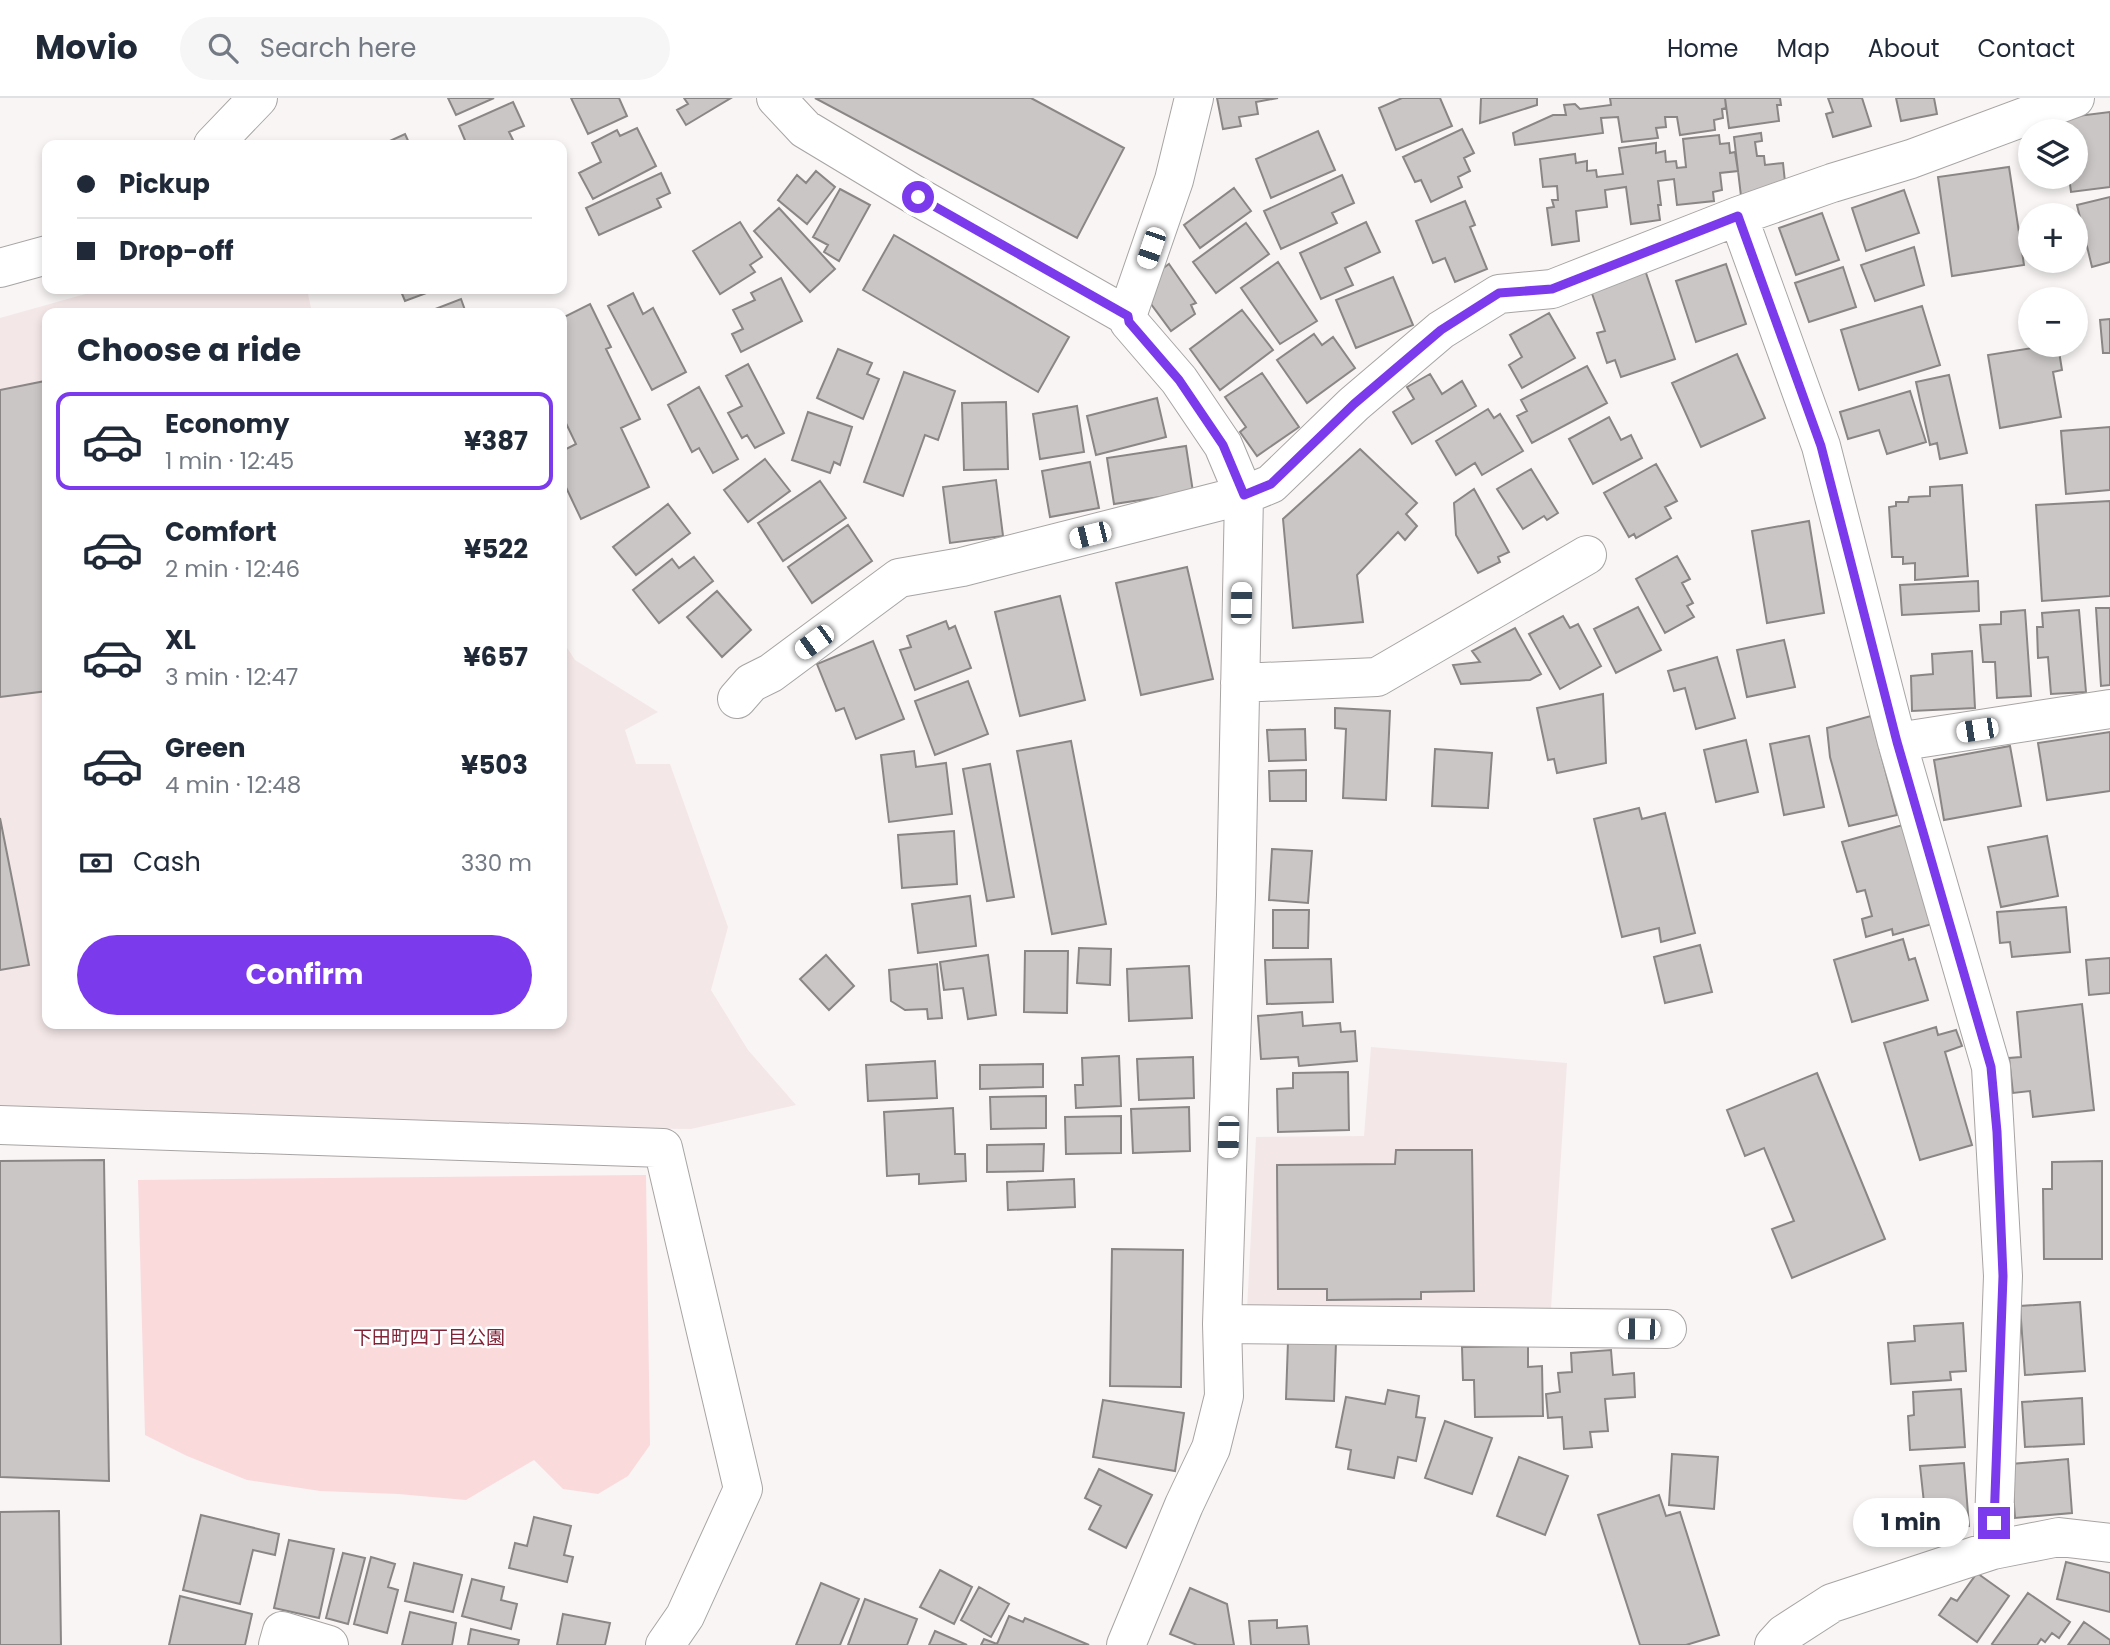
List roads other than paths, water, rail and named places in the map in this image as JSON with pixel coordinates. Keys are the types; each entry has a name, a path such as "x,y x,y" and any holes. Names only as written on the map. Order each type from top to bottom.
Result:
{"street":[{"path":"218,140 258,98"},
{"path":"776,98 805,129 918,197 1128,316"},
{"path":"1126,1645 1184,1504 1211,1448 1224,1396 1222,1324 1236,895 1244,495 1223,445 1179,380 1129,322 1128,316 1174,180 1195,98"},
{"path":"737,699 751,684 771,673 899,578 962,567 1244,495 1271,484 1354,404 1441,330 1499,293 1552,289 1738,216 1911,159 2075,98"},
{"path":"1738,216 1821,446 1897,742 1991,1067 1997,1132 2003,1276 1993,1550"},
{"path":"0,268 42,256"},
{"path":"1240,683 1377,677 1587,555"},
{"path":"1897,742 2110,709"},
{"path":"0,1125 663,1148 743,1489 685,1616 665,1645"},
{"path":"1222,1324 1667,1329"},
{"path":"1774,1645 1784,1634 1832,1603 1993,1550 2059,1538 2110,1543"},
{"path":"278,1645 282,1631 330,1645"}],"park label":[{"name":"下田町四丁目公園","path":"429,1337"}]}
